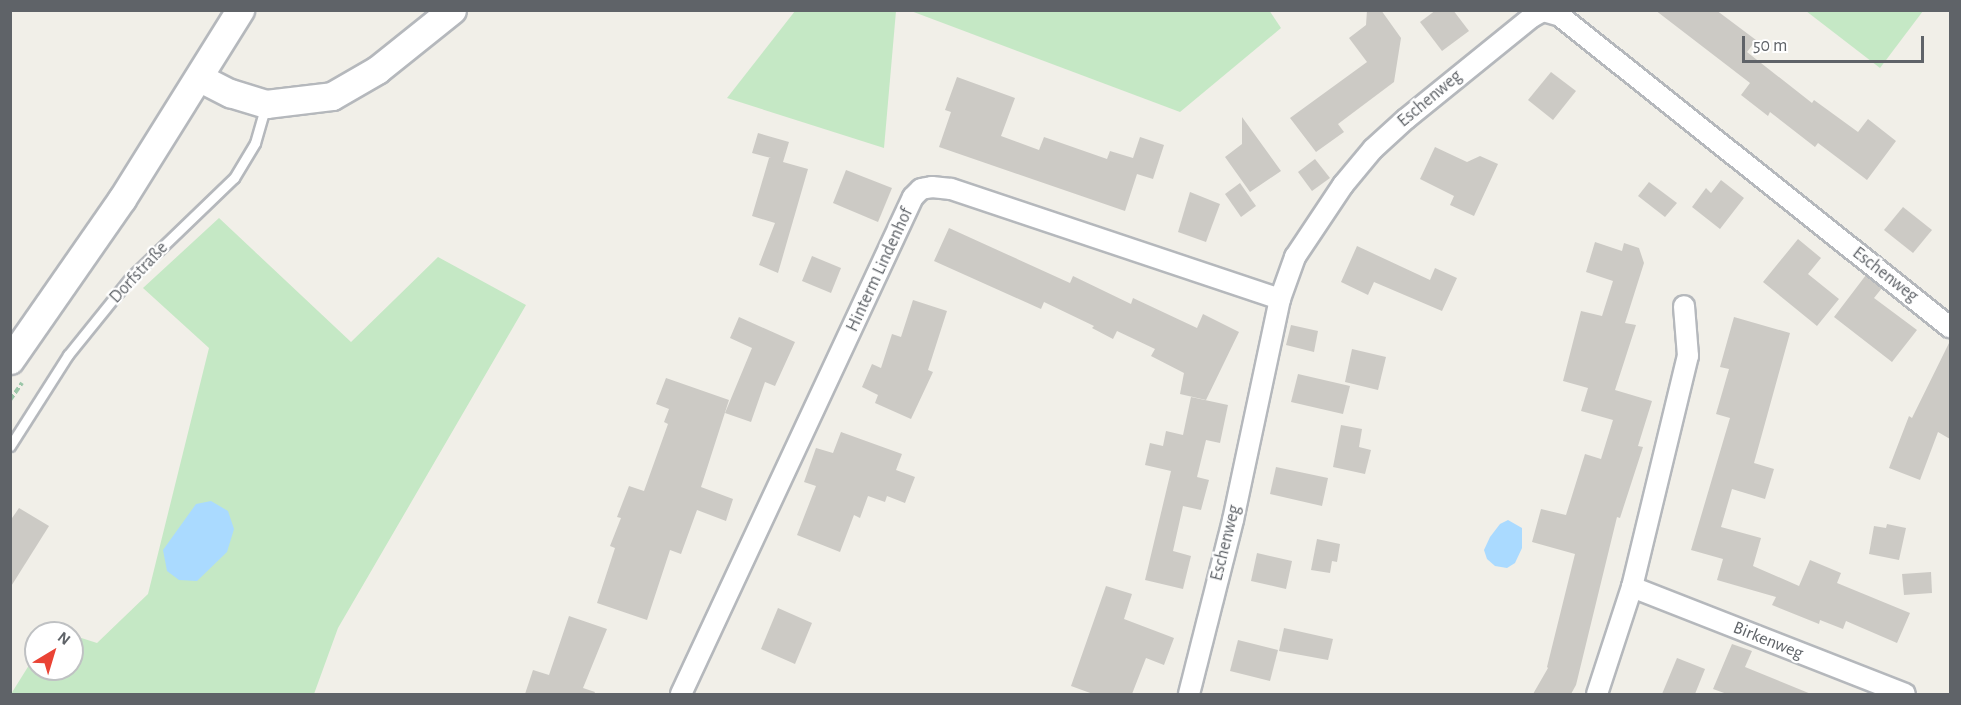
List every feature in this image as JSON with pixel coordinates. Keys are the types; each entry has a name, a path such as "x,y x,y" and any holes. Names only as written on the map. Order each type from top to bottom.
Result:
{"main road":[{"path":"10,360 122,199 200,78 240,10"},
{"path":"200,78 230,93 266,104 332,96 377,70 452,10"}],"street":[{"name":"Eschenweg","path":"1189,694 1233,520 1281,299 1295,257 1343,185 1373,149 1433,97 1532,17 1543,11 1560,16 1950,327"},
{"name":"Hinterm Lindenhof","path":"681,694 914,197 921,189 932,187 951,189 1281,299"},
{"path":"1598,694 1632,587 1688,356 1684,306"},
{"name":"Birkenweg","path":"1632,587 1905,694"}],"lane":[{"name":"Dorfstraße","path":"10,446 68,355 131,277 234,178 255,143 266,104"}],"green space":[{"path":"1269,10 1281,28 1180,112 911,11"},
{"path":"795,11 896,11 884,148 727,98"},
{"path":"1806,11 1923,11 1880,68"},
{"path":"219,218 351,342 438,257 526,305 338,628 314,694 11,694 24,673 24,681 84,681 84,639 97,643 148,594 209,348 143,288"}],"water":[{"path":"211,501 228,511 234,529 227,552 197,581 179,580 167,571 163,550 196,504"},
{"path":"1508,520 1522,528 1522,548 1515,563 1507,568 1495,566 1487,559 1484,550 1500,524"}],"building":[{"path":"1367,10 1381,10 1401,38 1394,82 1338,124 1344,132 1316,152 1290,118 1367,62 1349,38 1366,25"},
{"path":"1436,10 1453,10 1469,31 1442,51 1420,22"},
{"path":"1655,10 1716,10 1756,40 1747,52 1812,103 1814,100 1858,132 1868,119 1896,141 1867,180 1818,143 1815,147 1770,112 1768,116 1741,95 1750,83"},
{"path":"1551,72 1576,91 1553,120 1528,100"},
{"path":"957,77 1015,98 1001,136 1039,150 1044,137 1107,159 1110,151 1133,158 1140,137 1164,145 1153,179 1137,174 1125,211 939,147 951,112 945,110"},
{"path":"1242,117 1281,171 1250,192 1225,157 1242,144"},
{"path":"758,133 789,142 783,162 808,169 778,273 759,265 775,223 752,216 769,158 771,158 752,153"},
{"path":"1435,147 1467,162 1480,156 1498,164 1474,216 1450,205 1454,196 1420,179"},
{"path":"1315,159 1330,178 1312,191 1298,172"},
{"path":"846,170 892,188 878,222 833,203"},
{"path":"1721,180 1744,198 1720,229 1692,207 1706,188 1711,193"},
{"path":"1649,182 1677,203 1665,217 1638,196"},
{"path":"1240,183 1256,206 1241,217 1225,194"},
{"path":"1190,192 1220,204 1206,242 1178,232"},
{"path":"1903,207 1932,230 1913,253 1884,230"},
{"path":"949,228 1070,283 1073,276 1131,304 1133,298 1197,328 1203,314 1239,332 1206,400 1180,394 1184,373 1151,356 1155,349 1117,331 1113,339 1092,328 1094,326 1044,302 1041,309 934,261"},
{"path":"1798,239 1821,258 1808,274 1839,299 1817,326 1763,282"},
{"path":"1595,242 1622,251 1624,243 1639,248 1644,263 1625,323 1636,325 1615,390 1652,401 1638,446 1643,447 1620,518 1617,517 1576,685 1571,694 1533,694 1548,668 1575,554 1532,542 1541,509 1566,515 1585,454 1601,459 1613,420 1581,411 1588,388 1563,381 1581,311 1602,316 1613,281 1586,272"},
{"path":"1357,246 1430,280 1435,268 1457,278 1442,311 1374,282 1368,295 1341,282"},
{"path":"812,256 841,268 831,293 802,281"},
{"path":"1866,275 1882,288 1874,298 1917,330 1892,362 1834,317"},
{"path":"913,300 947,311 928,370 933,372 911,419 875,403 878,395 862,387 872,364 881,368 892,334 901,337"},
{"path":"739,317 795,342 775,386 765,382 751,422 725,413 752,348 730,338"},
{"path":"1734,317 1790,333 1754,463 1774,469 1765,499 1732,489 1721,527 1761,538 1753,566 1799,586 1810,560 1841,573 1837,583 1910,613 1897,643 1846,621 1843,629 1820,620 1819,624 1772,605 1776,597 1717,580 1723,559 1691,550 1730,418 1716,414 1729,369 1720,367"},
{"path":"1291,325 1318,331 1314,352 1286,345"},
{"path":"1950,341 1950,439 1938,432 1920,480 1889,468 1909,416 1912,418"},
{"path":"1352,349 1386,357 1378,390 1345,382"},
{"path":"1298,374 1350,386 1343,414 1291,402"},
{"path":"666,378 729,400 701,487 733,499 726,521 697,510 681,554 670,550 647,620 597,603 615,548 610,546 621,518 617,517 629,486 644,491 668,424 664,422 669,409 656,404"},
{"path":"1191,397 1228,405 1220,443 1206,440 1197,477 1209,480 1201,510 1183,506 1173,551 1191,556 1183,589 1145,580 1171,471 1145,465 1150,443 1163,446 1166,431 1183,435"},
{"path":"1341,425 1362,429 1359,447 1371,450 1365,474 1333,467"},
{"path":"841,432 902,454 896,470 915,477 905,503 887,496 885,502 868,496 860,518 854,515 840,552 797,535 816,486 804,482 816,448 833,453"},
{"path":"1276,467 1328,478 1322,506 1270,494"},
{"path":"19,508 49,526 10,588 10,521"},
{"path":"1887,524 1906,528 1899,560 1869,554 1874,526 1886,528"},
{"path":"1317,539 1340,544 1337,562 1332,561 1330,573 1311,570"},
{"path":"1257,553 1292,561 1286,589 1251,581"},
{"path":"1931,572 1932,593 1904,595 1902,574"},
{"path":"1106,586 1132,594 1124,619 1174,638 1164,665 1146,658 1132,694 1093,694 1071,686"},
{"path":"778,608 812,623 795,664 761,649"},
{"path":"569,616 607,629 583,688 595,692 594,694 525,694 533,670 549,675"},
{"path":"1284,628 1333,639 1328,660 1279,651"},
{"path":"1238,640 1278,650 1270,681 1230,671"},
{"path":"1732,644 1752,651 1745,667 1811,694 1727,694 1713,689"},
{"path":"1677,658 1705,669 1695,694 1662,694"}]}
